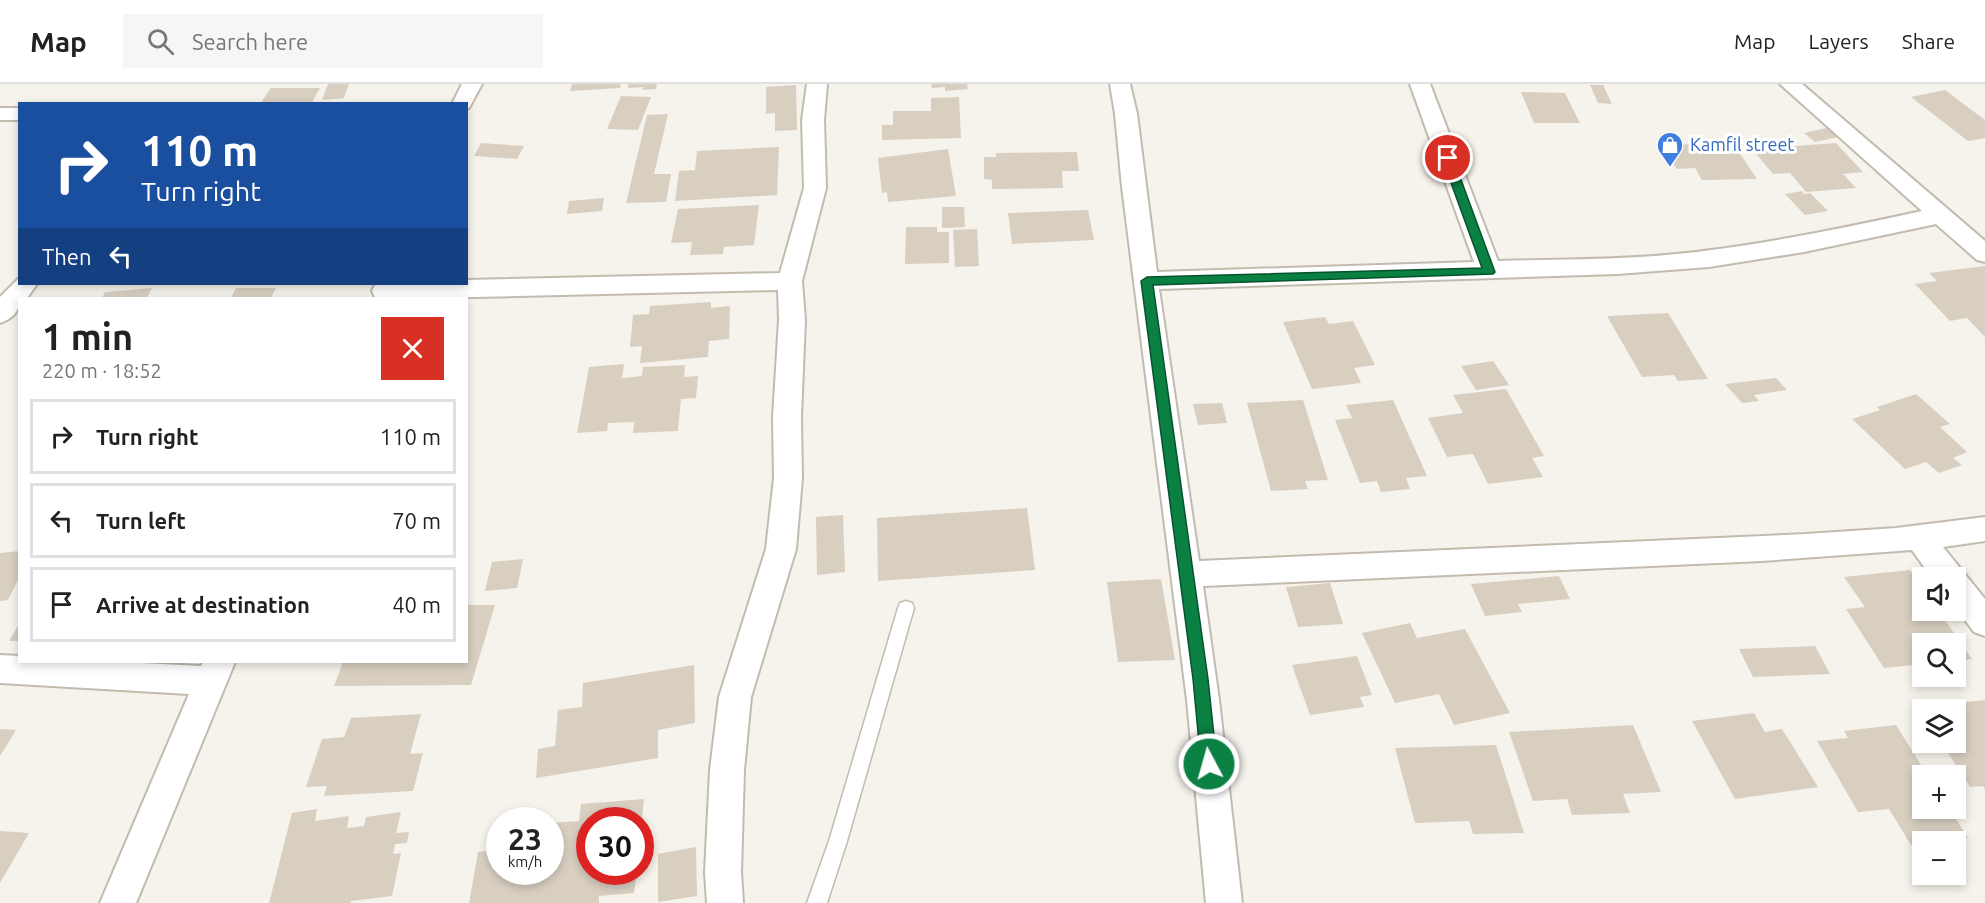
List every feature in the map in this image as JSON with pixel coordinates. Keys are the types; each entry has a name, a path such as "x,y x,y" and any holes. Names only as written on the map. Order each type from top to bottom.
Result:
{"street":[{"path":"463,102 472,84"},
{"path":"725,903 723,872 727,770 735,697 781,549 788,478 787,417 792,320 790,281 815,188 813,120 817,84"},
{"path":"1120,84 1126,114 1133,187 1203,700 1224,903"},
{"path":"1420,84 1489,272"},
{"path":"1790,84 1985,254"},
{"path":"0,114 18,114"},
{"path":"1147,281 1489,272 1709,259 1804,244 1941,215"},
{"path":"384,291 790,281"},
{"path":"0,314 24,285"},
{"path":"1186,574 1373,564 1766,550 1920,539 1985,529"},
{"path":"1920,539 1942,567"},
{"path":"1966,598 1985,622"},
{"path":"0,669 215,671 118,903"}],"lane":[{"path":"817,903 838,841 906,608"}],"building":[{"path":"328,84 349,84 344,98 322,100"},
{"path":"572,84 621,84 620,88 570,91"},
{"path":"628,84 657,84 656,89 642,90 643,87 628,88"},
{"path":"931,84 967,84 968,89 945,91 945,87 932,88"},
{"path":"796,85 797,130 775,131 775,113 766,114 766,87"},
{"path":"1590,85 1603,85 1612,104 1598,103"},
{"path":"271,88 320,88 312,102 261,102"},
{"path":"1945,90 1985,120 1985,138 1968,141 1911,97"},
{"path":"1521,92 1565,93 1580,123 1534,123"},
{"path":"621,96 651,97 638,130 607,129"},
{"path":"959,97 961,138 882,140 882,125 893,125 893,111 931,111 931,98"},
{"path":"668,114 654,174 671,174 666,202 626,203 647,115"},
{"path":"1831,127 1843,136 1815,142 1804,133"},
{"path":"481,143 524,146 517,159 474,156"},
{"path":"1733,143 1757,179 1702,180 1695,168 1677,169 1662,145"},
{"path":"1836,143 1863,172 1843,174 1856,188 1806,192 1790,173 1773,174 1752,149"},
{"path":"779,147 777,195 675,201 679,171 695,170 697,151"},
{"path":"948,149 956,196 888,202 887,192 882,193 878,158"},
{"path":"1077,152 1079,171 1062,171 1063,188 992,189 992,180 984,179 984,157 996,157 996,153"},
{"path":"1802,191 1804,194 1810,193 1828,211 1805,215 1785,194"},
{"path":"604,198 602,211 567,214 569,201"},
{"path":"759,205 754,245 724,247 723,254 690,255 692,242 671,243 678,209"},
{"path":"942,207 964,207 965,227 942,228"},
{"path":"1088,210 1094,240 1012,244 1008,213"},
{"path":"906,227 937,227 937,232 949,232 949,263 905,264"},
{"path":"977,229 979,266 955,267 953,230"},
{"path":"1985,266 1985,337 1967,318 1950,321 1915,284 1937,281 1929,273"},
{"path":"152,288 148,297 102,297 105,292"},
{"path":"236,288 276,288 272,297 232,297"},
{"path":"711,302 711,308 730,306 729,339 709,341 708,357 640,363 642,346 630,347 633,315 649,314 650,306"},
{"path":"1668,313 1708,379 1678,381 1674,375 1642,377 1607,316"},
{"path":"1325,317 1329,324 1353,321 1375,365 1354,368 1361,383 1312,389 1283,322"},
{"path":"1493,361 1509,385 1476,390 1461,366"},
{"path":"624,364 622,378 642,376 643,367 685,365 684,377 698,376 696,398 681,399 678,431 633,433 634,422 608,423 607,431 577,433 589,367"},
{"path":"1776,378 1787,390 1754,395 1759,401 1742,403 1725,384"},
{"path":"1506,389 1544,456 1532,458 1543,477 1488,484 1473,454 1447,457 1428,418 1463,413 1453,395"},
{"path":"1916,394 1950,424 1940,427 1967,452 1953,458 1962,465 1939,473 1926,462 1905,469 1852,419 1880,410 1877,407"},
{"path":"1303,400 1328,480 1305,481 1308,489 1271,491 1247,403"},
{"path":"1393,400 1427,476 1406,478 1410,489 1381,492 1377,481 1360,483 1335,420 1352,418 1346,405"},
{"path":"1222,403 1227,423 1198,425 1193,404"},
{"path":"1027,508 1035,570 878,581 877,518"},
{"path":"843,515 845,572 817,575 816,517"},
{"path":"18,551 18,580 8,600 0,601 0,553"},
{"path":"523,559 517,588 485,591 492,562"},
{"path":"1910,570 1912,573 1912,621 1946,621 1954,633 1912,633 1912,665 1884,668 1846,609 1865,607 1844,577"},
{"path":"1559,576 1570,599 1518,604 1522,612 1485,616 1471,584"},
{"path":"1161,579 1175,660 1118,662 1107,582"},
{"path":"1330,583 1343,624 1298,627 1286,587"},
{"path":"468,605 495,605 471,685 334,686 343,663 468,663"},
{"path":"1410,623 1417,638 1465,629 1510,713 1454,725 1439,694 1395,703 1362,633"},
{"path":"18,625 18,641 9,641"},
{"path":"1815,646 1830,674 1753,677 1739,649"},
{"path":"1966,650 1972,659 1966,660"},
{"path":"1357,656 1372,695 1360,697 1364,707 1310,715 1292,665"},
{"path":"694,665 695,723 658,730 658,758 536,778 538,749 555,746 558,710 582,707 583,683"},
{"path":"1985,700 1985,789 1983,786 1970,787 1966,781 1966,765 1956,765 1948,753 1966,753 1966,702"},
{"path":"1754,713 1765,732 1782,729 1818,787 1735,799 1692,721"},
{"path":"421,714 410,754 423,753 413,791 324,796 327,786 306,787 322,739 344,737 351,718"},
{"path":"1633,725 1661,792 1623,794 1630,813 1572,815 1567,799 1533,801 1509,732"},
{"path":"1896,725 1921,765 1912,765 1912,819 1956,819 1964,831 1912,831 1911,845 1889,809 1858,812 1817,741 1848,738 1844,731"},
{"path":"0,729 16,730 0,756"},
{"path":"1496,745 1524,833 1473,834 1469,821 1415,823 1395,748"},
{"path":"644,799 643,807 581,807 581,804"},
{"path":"317,809 315,821 349,816 347,828 364,826 366,817 401,812 396,833 409,832 407,843 395,844 393,854 401,853 392,896 351,901 350,903 269,903 292,813"},
{"path":"576,821 576,885 635,885 634,893 599,896 599,903 469,903 478,852 486,851 486,885 564,885 564,822"},
{"path":"0,831 29,833 0,883"},
{"path":"696,847 697,896 658,902 658,854"}],"place":[{"name":"Kamfil street","path":"1670,168"}],"route":[{"path":"1209,764 1200,679 1147,281 1489,272 1448,158"}]}
